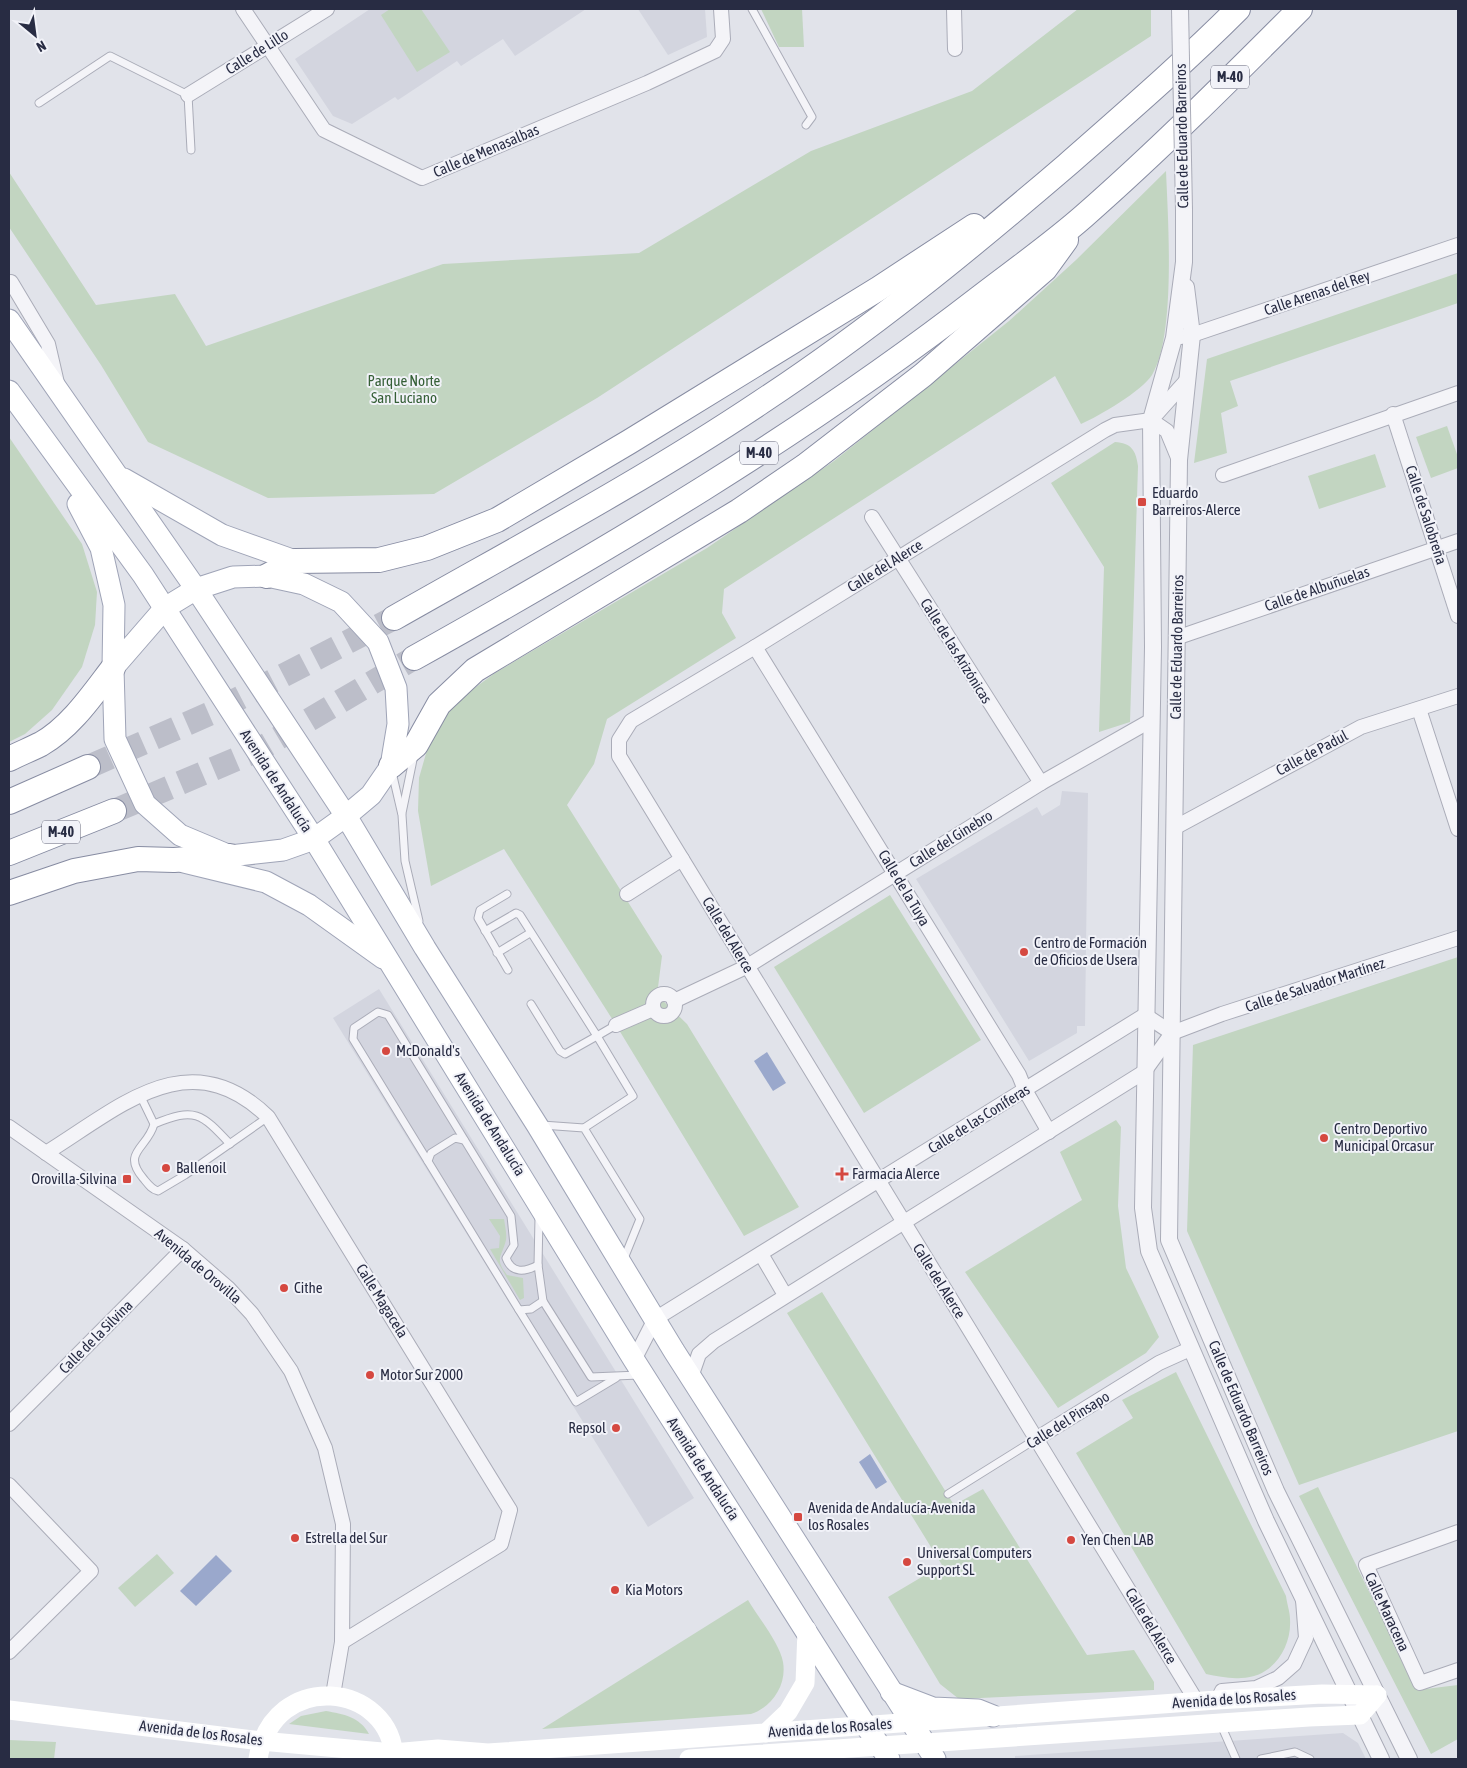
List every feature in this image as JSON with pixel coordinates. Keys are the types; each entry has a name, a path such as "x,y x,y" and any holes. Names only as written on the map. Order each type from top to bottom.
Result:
{"highway":[{"name":"M-40","path":"394,618 631,484 760,403 885,316 1025,201 1116,122 1238,9"},
{"name":"M-40","path":"414,658 537,589 838,403 913,350 1083,216 1300,9"},
{"path":"267,576 295,561 379,560 427,548 497,520 637,437 878,289 984,219 1025,201"},
{"path":"390,766 416,745 439,704 475,670 739,511 805,466 923,376 1045,269 1083,216"},
{"path":"9,758 42,743 65,724 88,700 113,668"},
{"path":"9,802 88,767"},
{"name":"M-40","path":"9,853 114,811"},
{"path":"9,893 74,871 138,859 174,860 230,856"}],"main road":[{"path":"9,320 196,589 346,816 425,948 537,1125 691,1377 930,1752"},
{"name":"Avenida de Andalucía","path":"9,390 47,446 143,575 314,839 638,1368 885,1753"},
{"name":"Avenida de Andalucía","path":"47,446 101,548 114,605 115,739 145,804 180,834 230,856"},
{"path":"119,476 222,535 295,561"},
{"path":"113,668 165,608 196,589 233,576 267,576 304,584 341,602 378,642 396,688 398,724 390,766 371,795 314,839 283,850 230,856"},
{"path":"174,860 266,882 309,905 392,965"},
{"path":"766,1733 788,1712 805,1683 807,1630"},
{"path":"891,1692 934,1708 978,1710 994,1716"},
{"name":"Avenida de los Rosales","path":"9,1710 259,1750 399,1757 438,1749 488,1753 1217,1700 1348,1693 1377,1695"},
{"path":"259,1750 272,1721 289,1706 310,1697 333,1695 354,1701 373,1714 386,1732 399,1757"},
{"path":"1360,1715 1377,1695"},
{"name":"Avenida de los Rosales","path":"689,1759 930,1752 1221,1723 1360,1715"}],"street":[{"name":"Calle de Menasalbas","path":"243,9 324,130 422,178 647,83 715,50 723,39 721,9"},
{"name":"Calle de Lillo","path":"188,95 327,9"},
{"path":"954,9 955,48"},
{"name":"Calle de Eduardo Barreiros","path":"1180,9 1184,262 1192,335 1179,460 1169,1240 1276,1491 1408,1759"},
{"name":"Calle Arenas del Rey","path":"1174,338 1192,335 1458,245"},
{"name":"Calle de Eduardo Barreiros","path":"1184,262 1174,338 1151,420 1153,647 1150,721 1143,1208 1149,1251 1190,1349 1262,1513 1381,1759"},
{"path":"10,282 48,344 60,394"},
{"path":"1179,460 1167,431 1151,420 1166,406 1186,381"},
{"path":"1223,475 1393,414 1458,393"},
{"name":"Calle de Salobreña","path":"1393,414 1458,616"},
{"name":"Calle del Alerce","path":"1151,420 1115,425 1105,430 755,647 631,721 619,740 620,756 746,967 1197,1702"},
{"name":"Calle de las Arizónicas","path":"872,517 1040,783"},
{"name":"Calle de Albuñuelas","path":"1176,638 1458,541"},
{"name":"Calle de la Tuya","path":"755,647 1019,1075 1025,1090 1050,1132"},
{"name":"Calle de Padul","path":"1174,828 1361,727 1458,696"},
{"path":"1419,710 1458,828"},
{"name":"Calle del Ginebro","path":"616,1025 654,1009 661,1016 668,1016 674,1008 674,1001 746,967 1040,783 1150,721"},
{"path":"627,894 682,859"},
{"name":"Calle de Salvador Martínez","path":"1172,1033 1222,1014 1458,938"},
{"path":"691,1377 699,1354 704,1348 785,1295 1144,1072 1172,1033 1145,1014"},
{"name":"Calle de las Coníferas","path":"655,1319 878,1182 1145,1014"},
{"name":"Calle Magacela","path":"46,1153 151,1089 182,1082 217,1085 234,1091 253,1102 268,1116 510,1510 501,1544 342,1642"},
{"name":"Avenida de Orovilla","path":"9,1127 183,1249 228,1288 252,1314 291,1372 325,1448 342,1524 342,1642 333,1695"},
{"name":"Calle de la Silvina","path":"9,1424 183,1249"},
{"path":"761,1254 785,1295"},
{"path":"638,1368 655,1319"},
{"name":"Calle del Pinsapo","path":"1036,1439 1159,1363 1190,1349"},
{"path":"9,1486 91,1571 9,1652"},
{"name":"Calle Maracena","path":"1458,1532 1366,1565 1420,1683 1458,1670"},
{"path":"1217,1700 1222,1691 1256,1688 1278,1678 1294,1664 1306,1638 1302,1597"}],"lane":[{"path":"752,9 812,117 806,125"},
{"path":"39,103 110,56 188,95 191,150"},
{"path":"402,816 416,745"},
{"path":"390,766 402,816 405,861 425,948"},
{"path":"507,894 480,910 478,918 508,970"},
{"path":"485,932 516,913 520,915 634,1096 584,1128 537,1125"},
{"path":"497,953 530,932"},
{"path":"531,1004 560,1051 565,1054 616,1025"},
{"path":"538,1265 524,1271 514,1270 509,1266 506,1258 514,1245 510,1216 388,1015 378,1012 354,1028 353,1039 576,1402 617,1377 638,1368"},
{"path":"140,1095 154,1124 153,1130 134,1154 134,1165 153,1189 158,1191 186,1175 268,1116"},
{"path":"154,1124 178,1115 202,1117 230,1144"},
{"path":"584,1128 640,1219 621,1264"},
{"path":"428,1161 431,1153 455,1138 464,1140"},
{"path":"539,1205 538,1265 543,1301 591,1377 617,1377"},
{"path":"519,1310 531,1309 543,1301"},
{"name":"Calle del Pinsapo","path":"948,1494 1036,1439"},
{"path":"1221,1723 1236,1759"},
{"path":"1261,1759 1296,1752 1310,1759"}],"shaded area":[{"path":"370,9 586,9 515,56 503,39 461,66 457,61 398,100 395,97 352,124 333,116 295,59"},
{"path":"638,9 705,9 707,37 668,55"},
{"name":"Centro de Formación de Oficios de Usera","path":"1062,791 1088,793 1085,1026 1077,1026 1077,1033 1029,1061 916,879 1037,807 1042,816 1060,805"},
{"path":"379,989 694,1498 648,1527 333,1018"},
{"path":"1343,1733 1358,1743 1366,1759 1015,1759 1015,1756"}],"green space":[{"path":"390,9 421,9 450,52 417,72 381,15"},
{"path":"761,9 802,9 804,47 779,47"},
{"name":"Parque Norte San Luciano","path":"1078,9 1151,9 1151,36 597,398 434,494 268,498 148,442 101,365 9,227 9,172 96,305 175,294 206,346 443,264 639,253 811,151 972,91"},
{"path":"1166,171 1169,246 1168,306 1160,357 1152,375 1147,381 1120,402 1081,424 1055,376 724,589 722,613 736,638 607,719 594,764 567,805 662,956 657,995 687,1024 799,1207 744,1236 616,1025 504,849 431,886 418,811 419,778 429,743 454,703 495,673 707,548 834,461 1009,321 1076,260"},
{"path":"1458,273 1458,303 1230,381 1238,406 1221,413 1227,453 1194,463 1207,359"},
{"path":"1447,426 1458,457 1458,468 1431,478 1416,437"},
{"path":"9,437 82,544 97,592 95,625 82,667 52,710 25,734 9,742"},
{"path":"1115,442 1132,448 1138,466 1130,722 1099,732 1104,567 1051,483"},
{"path":"1375,454 1386,487 1319,509 1308,476"},
{"path":"890,895 981,1040 864,1113 774,967"},
{"name":"Centro Deportivo Municipal Orcasur","path":"1458,957 1458,1431 1299,1485 1187,1231 1193,1045"},
{"path":"1116,1120 1121,1127 1118,1206 1126,1268 1159,1337 1146,1353 1058,1408 965,1272 1082,1200 1060,1152"},
{"path":"489,1219 504,1219 506,1238 500,1261 507,1275 523,1278 524,1298 520,1300 490,1249 499,1248 500,1236"},
{"path":"822,1292 954,1505 983,1489 1087,1655 1134,1650 1154,1682 1154,1690 959,1699 940,1684 888,1597 942,1565 787,1313"},
{"path":"1176,1372 1286,1596 1290,1616 1290,1630 1284,1650 1271,1667 1252,1677 1232,1678 1206,1674 1076,1453 1133,1418 1122,1400"},
{"path":"1318,1487 1417,1690 1458,1685 1458,1739 1431,1754 1299,1496"},
{"path":"157,1554 174,1573 135,1607 118,1588"},
{"path":"748,1600 778,1647 784,1671 783,1679 776,1694 759,1711 751,1714 542,1729"},
{"path":"326,1711 345,1715 356,1720 369,1734 289,1724 301,1716"},
{"path":"9,1740 56,1742 54,1759 9,1759"}],"water":[{"path":"767,1052 786,1083 773,1091 754,1061"},
{"path":"870,1454 887,1482 876,1489 859,1462"},
{"path":"216,1555 232,1571 196,1606 180,1591"}],"tunnel":[{"path":"88,767 209,714 394,618"},
{"path":"114,811 258,750 414,658"}],"place":[{"name":"Eduardo Barreiros-Alerce","path":"1142,502"},
{"name":"Centro de Formación de Oficios de Usera","path":"1024,952"},
{"name":"McDonald's","path":"386,1051"},
{"name":"Centro Deportivo Municipal Orcasur","path":"1324,1138"},
{"name":"Ballenoil","path":"166,1168"},
{"name":"Farmacia Alerce","path":"842,1174"},
{"name":"Orovilla-Silvina","path":"127,1179"},
{"name":"Cithe","path":"284,1288"},
{"name":"Motor Sur 2000","path":"370,1375"},
{"name":"Repsol","path":"616,1428"},
{"name":"Avenida de Andalucía-Avenida los Rosales","path":"798,1517"},
{"name":"Estrella del Sur","path":"295,1538"},
{"name":"Yen Chen LAB","path":"1071,1540"},
{"name":"Universal Computers Support SL","path":"907,1562"},
{"name":"Kia Motors","path":"615,1590"}]}
